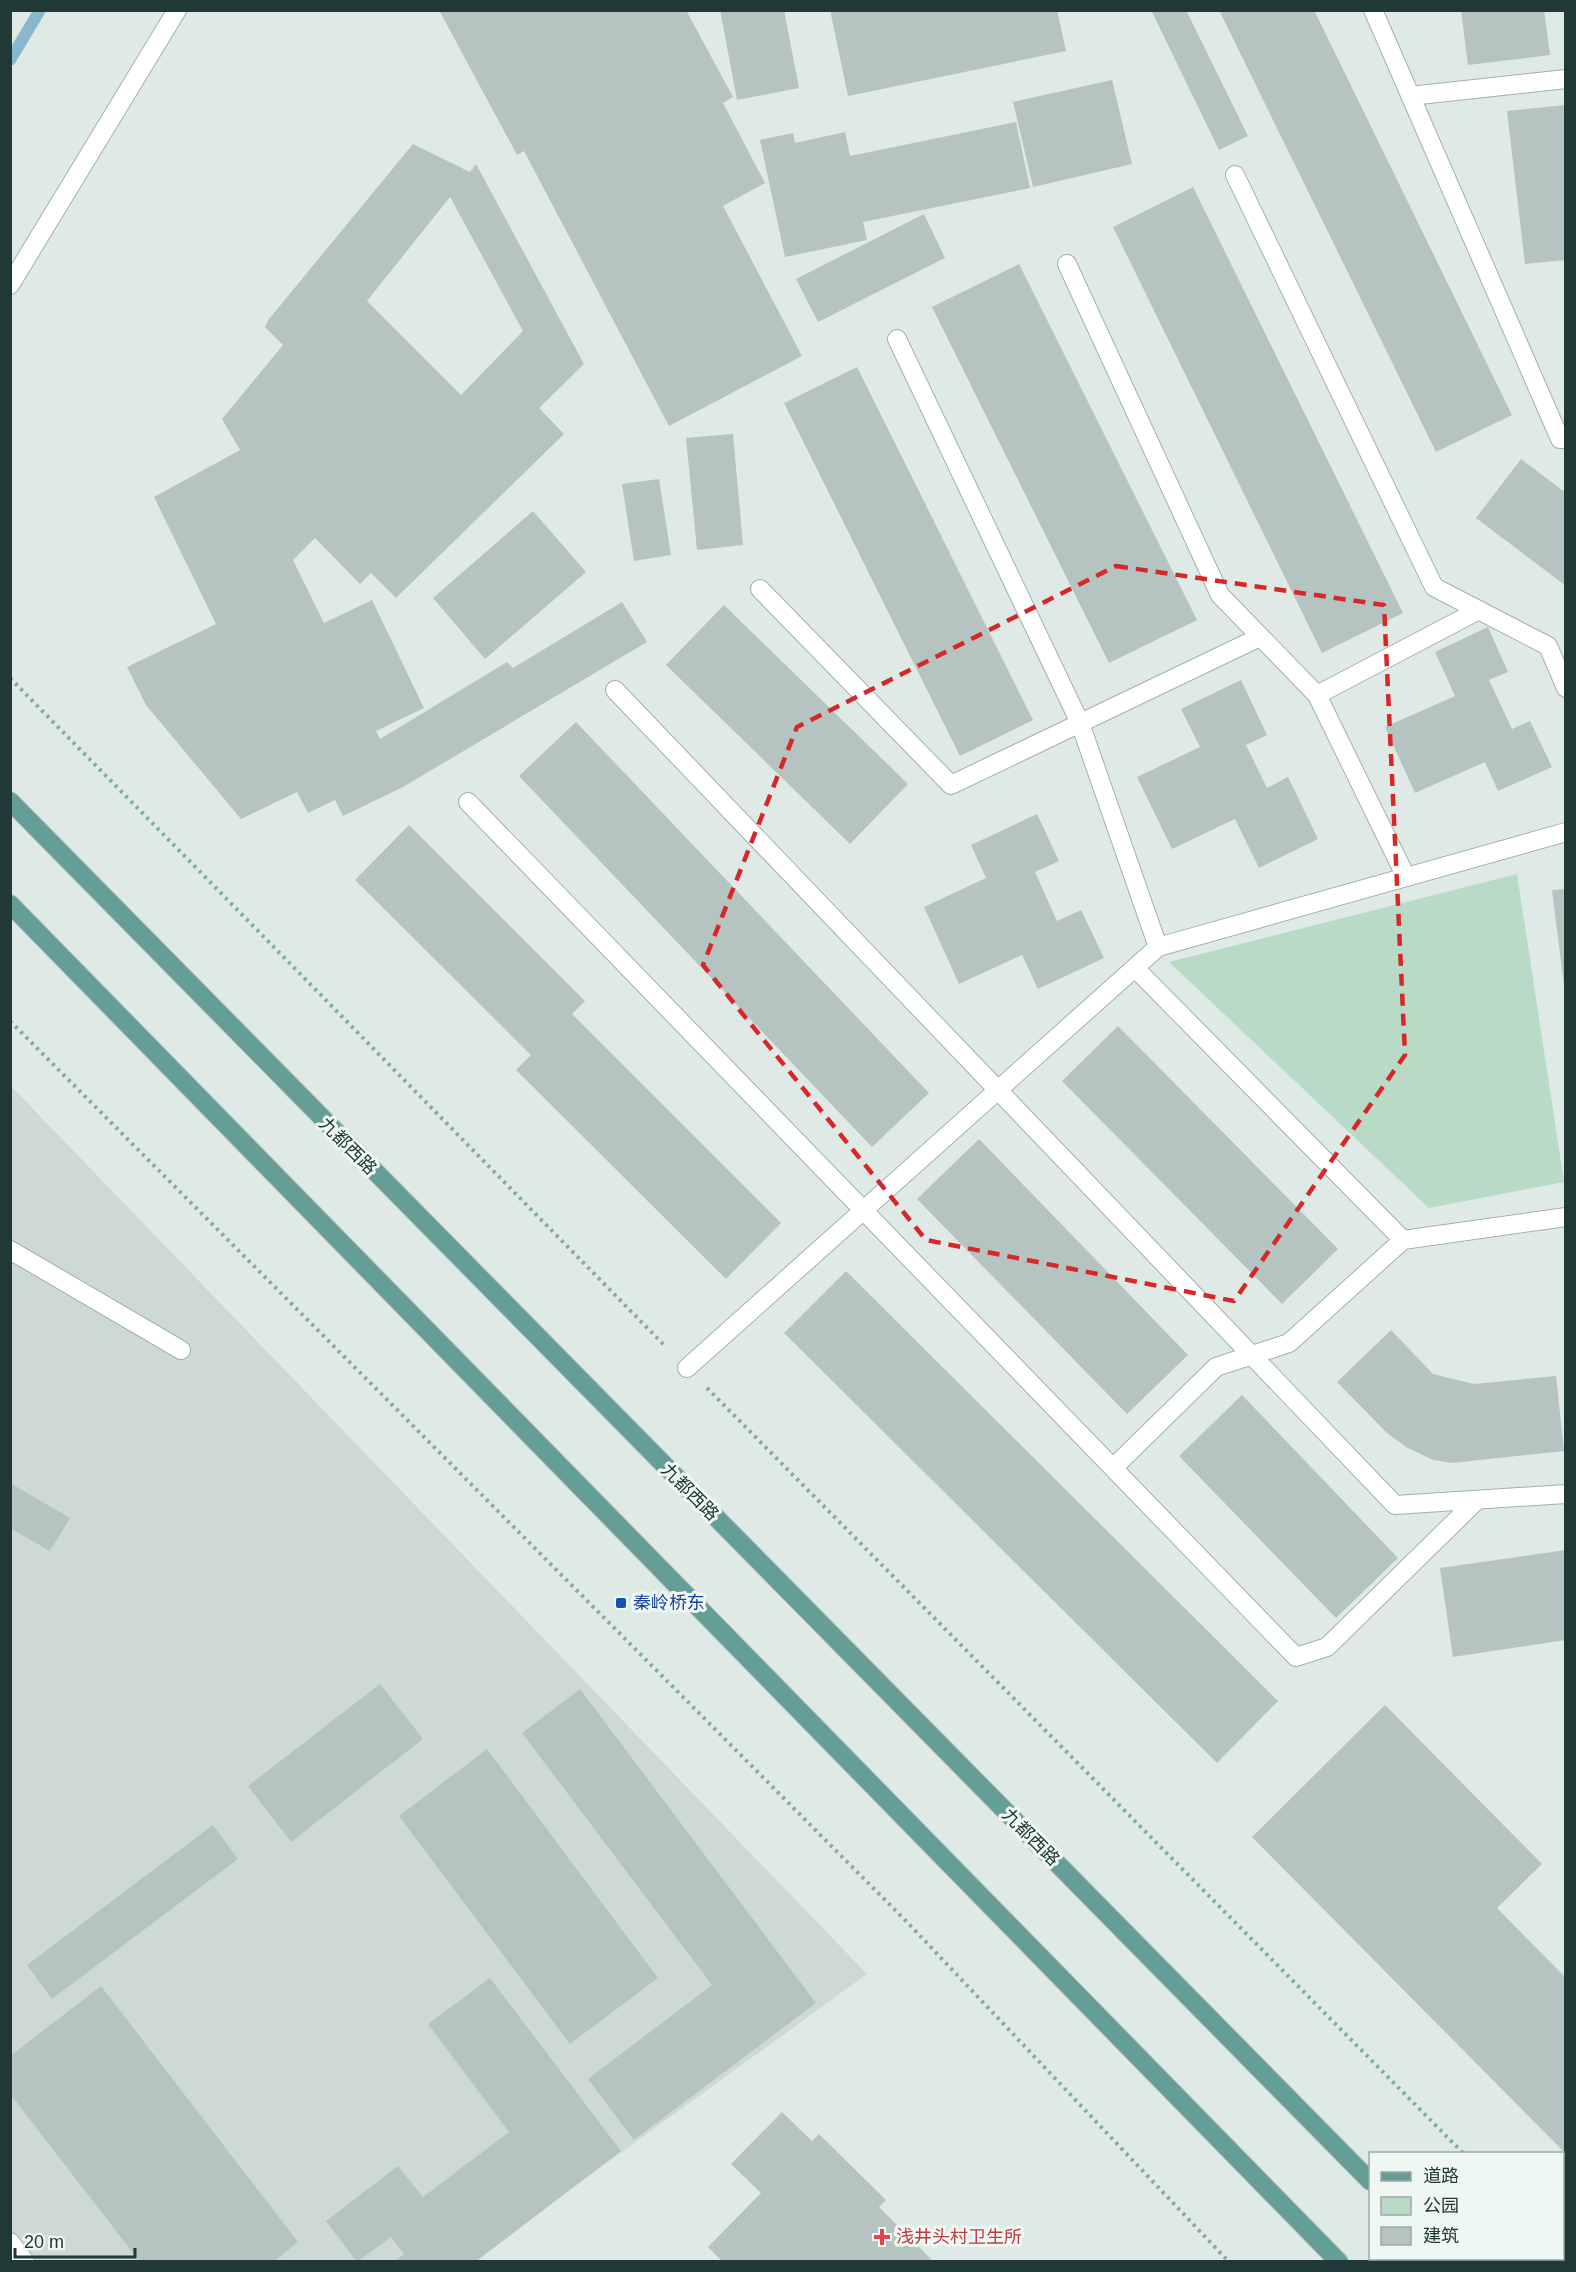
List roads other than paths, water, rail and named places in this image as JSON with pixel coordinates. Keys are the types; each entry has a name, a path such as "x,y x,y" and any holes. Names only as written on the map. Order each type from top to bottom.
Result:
{"main road":[{"name":"九都西路","path":"10,801 1369,2179"},
{"path":"10,904 1339,2262"}],"street":[{"path":"10,285 177,10"},
{"path":"1373,10 1560,439 1566,439"},
{"path":"1410,96 1566,79"},
{"path":"1235,175 1434,587 1548,646 1566,688"},
{"path":"1066,264 1220,595 1317,695 1406,877"},
{"path":"897,339 1080,723 1158,947"},
{"path":"760,590 951,785 1260,637"},
{"path":"1317,695 1479,610"},
{"path":"615,690 1395,1505 1566,1494"},
{"path":"468,802 1296,1657 1327,1647 1477,1500"},
{"path":"687,1368 1158,947 1566,832"},
{"path":"1135,968 1403,1240"},
{"path":"1113,1468 1216,1367 1289,1343 1403,1240 1566,1217"},
{"path":"10,1250 181,1350"},
{"path":"10,2242 25,2262"}],"waterway":[{"path":"10,60 40,10"}],"place":[{"name":"秦岭桥东","path":"621,1603"},
{"name":"浅井头村卫生所","path":"882,2237"}]}
